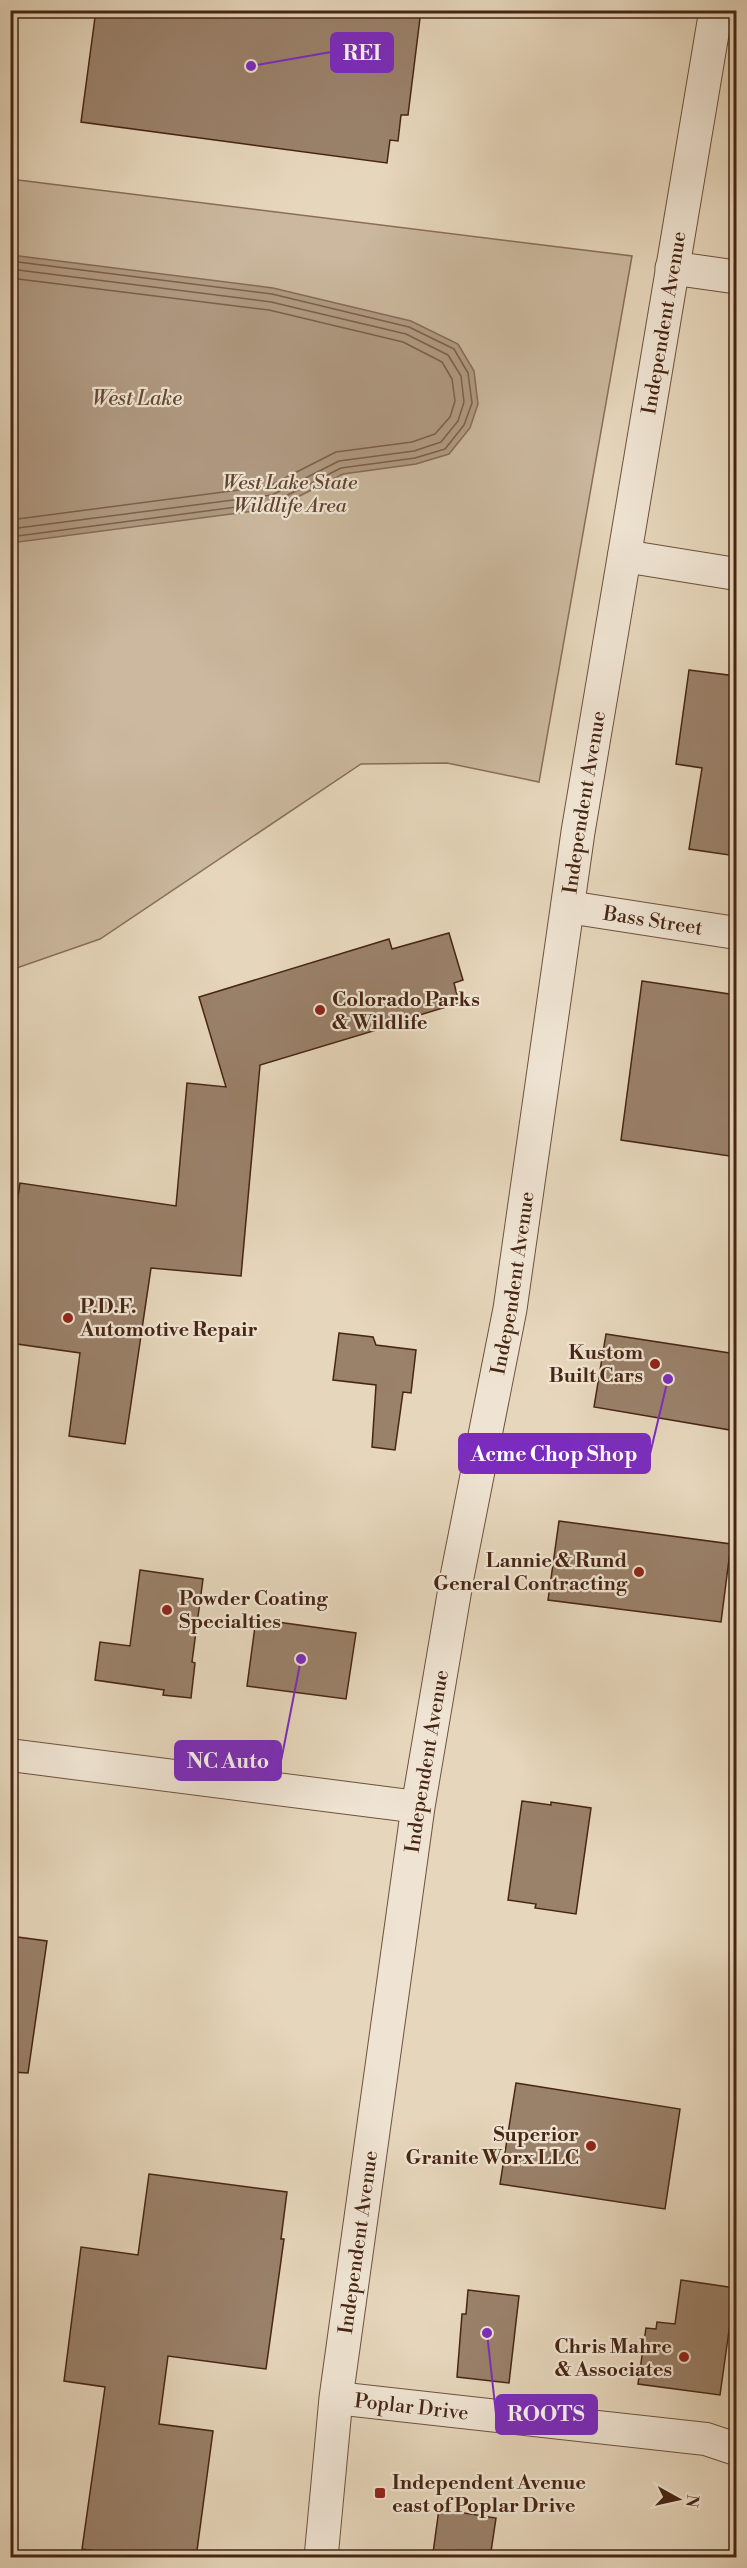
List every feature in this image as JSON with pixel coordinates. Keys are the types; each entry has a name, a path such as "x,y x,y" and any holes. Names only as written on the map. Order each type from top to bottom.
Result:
{"street":[{"name":"Independent Avenue","path":"321,2558 336,2398 418,1808 457,1577 510,1310 568,907 624,556 716,10"},
{"path":"672,268 736,277"},
{"path":"624,556 736,574"},
{"name":"Bass Street","path":"568,907 736,933"},
{"path":"10,1755 418,1808"},
{"name":"Poplar Drive","path":"336,2398 706,2439 736,2449"}],"green space":[{"name":"West Lake State Wildlife Area","path":"10,179 632,256 539,782 447,763 361,764 100,939 11,970"}],"water":[{"name":"West Lake","path":"11,255 273,288 411,321 458,344 474,371 478,404 470,428 449,454 416,464 343,474 276,508 11,543"}],"building":[{"path":"96,10 421,10 408,115 401,115 398,141 390,140 387,163 81,122"},
{"path":"689,670 736,676 736,856 689,849 702,768 676,764"},
{"path":"449,933 463,980 454,983 459,1003 260,1065 241,1276 151,1268 125,1444 69,1436 80,1353 10,1343 10,1249 20,1183 176,1206 187,1083 226,1087 199,997 389,939 392,949"},
{"path":"642,981 736,995 736,1157 621,1140"},
{"path":"339,1333 373,1337 376,1345 416,1350 411,1393 403,1392 395,1450 372,1447 376,1385 333,1380"},
{"path":"606,1334 736,1354 736,1431 594,1407"},
{"name":"Lannie & Rund General Contracting","path":"559,1521 731,1544 721,1622 548,1600"},
{"name":"Powder Coating Specialties","path":"140,1570 203,1579 192,1662 195,1663 191,1698 163,1695 164,1690 95,1680 100,1642 130,1646"},
{"path":"256,1619 356,1633 346,1699 247,1686"},
{"path":"522,1801 551,1805 551,1802 591,1808 576,1914 535,1908 536,1904 508,1900"},
{"path":"10,1936 47,1941 28,2073 10,2072"},
{"name":"Superior Granite Worx LLC","path":"516,2083 680,2109 665,2209 500,2184"},
{"path":"149,2174 287,2192 281,2239 284,2239 266,2369 168,2356 159,2424 213,2431 196,2558 146,2558 82,2549 105,2387 64,2381 81,2247 138,2255"},
{"name":"Chris Mahre & Associates","path":"681,2280 735,2288 720,2395 638,2384 646,2328 656,2329 657,2322 675,2324"},
{"path":"468,2290 519,2296 509,2383 457,2377 462,2314 466,2314"},
{"path":"439,2509 496,2518 490,2558 437,2558 437,2554 433,2553"}],"place":[{"name":"REI","path":"251,66"},
{"name":"Colorado Parks & Wildlife","path":"320,1010"},
{"name":"P.D.F. Automotive Repair","path":"68,1318"},
{"name":"Kustom Built Cars","path":"655,1364"},
{"name":"Acme Chop Shop","path":"668,1379"},
{"name":"Lannie & Rund General Contracting","path":"639,1572"},
{"name":"Powder Coating Specialties","path":"167,1610"},
{"name":"NC Auto","path":"301,1659"},
{"name":"Superior Granite Worx LLC","path":"591,2146"},
{"name":"ROOTS","path":"487,2333"},
{"name":"Chris Mahre & Associates","path":"684,2357"},
{"name":"Independent Avenue east of Poplar Drive","path":"380,2493"}]}
